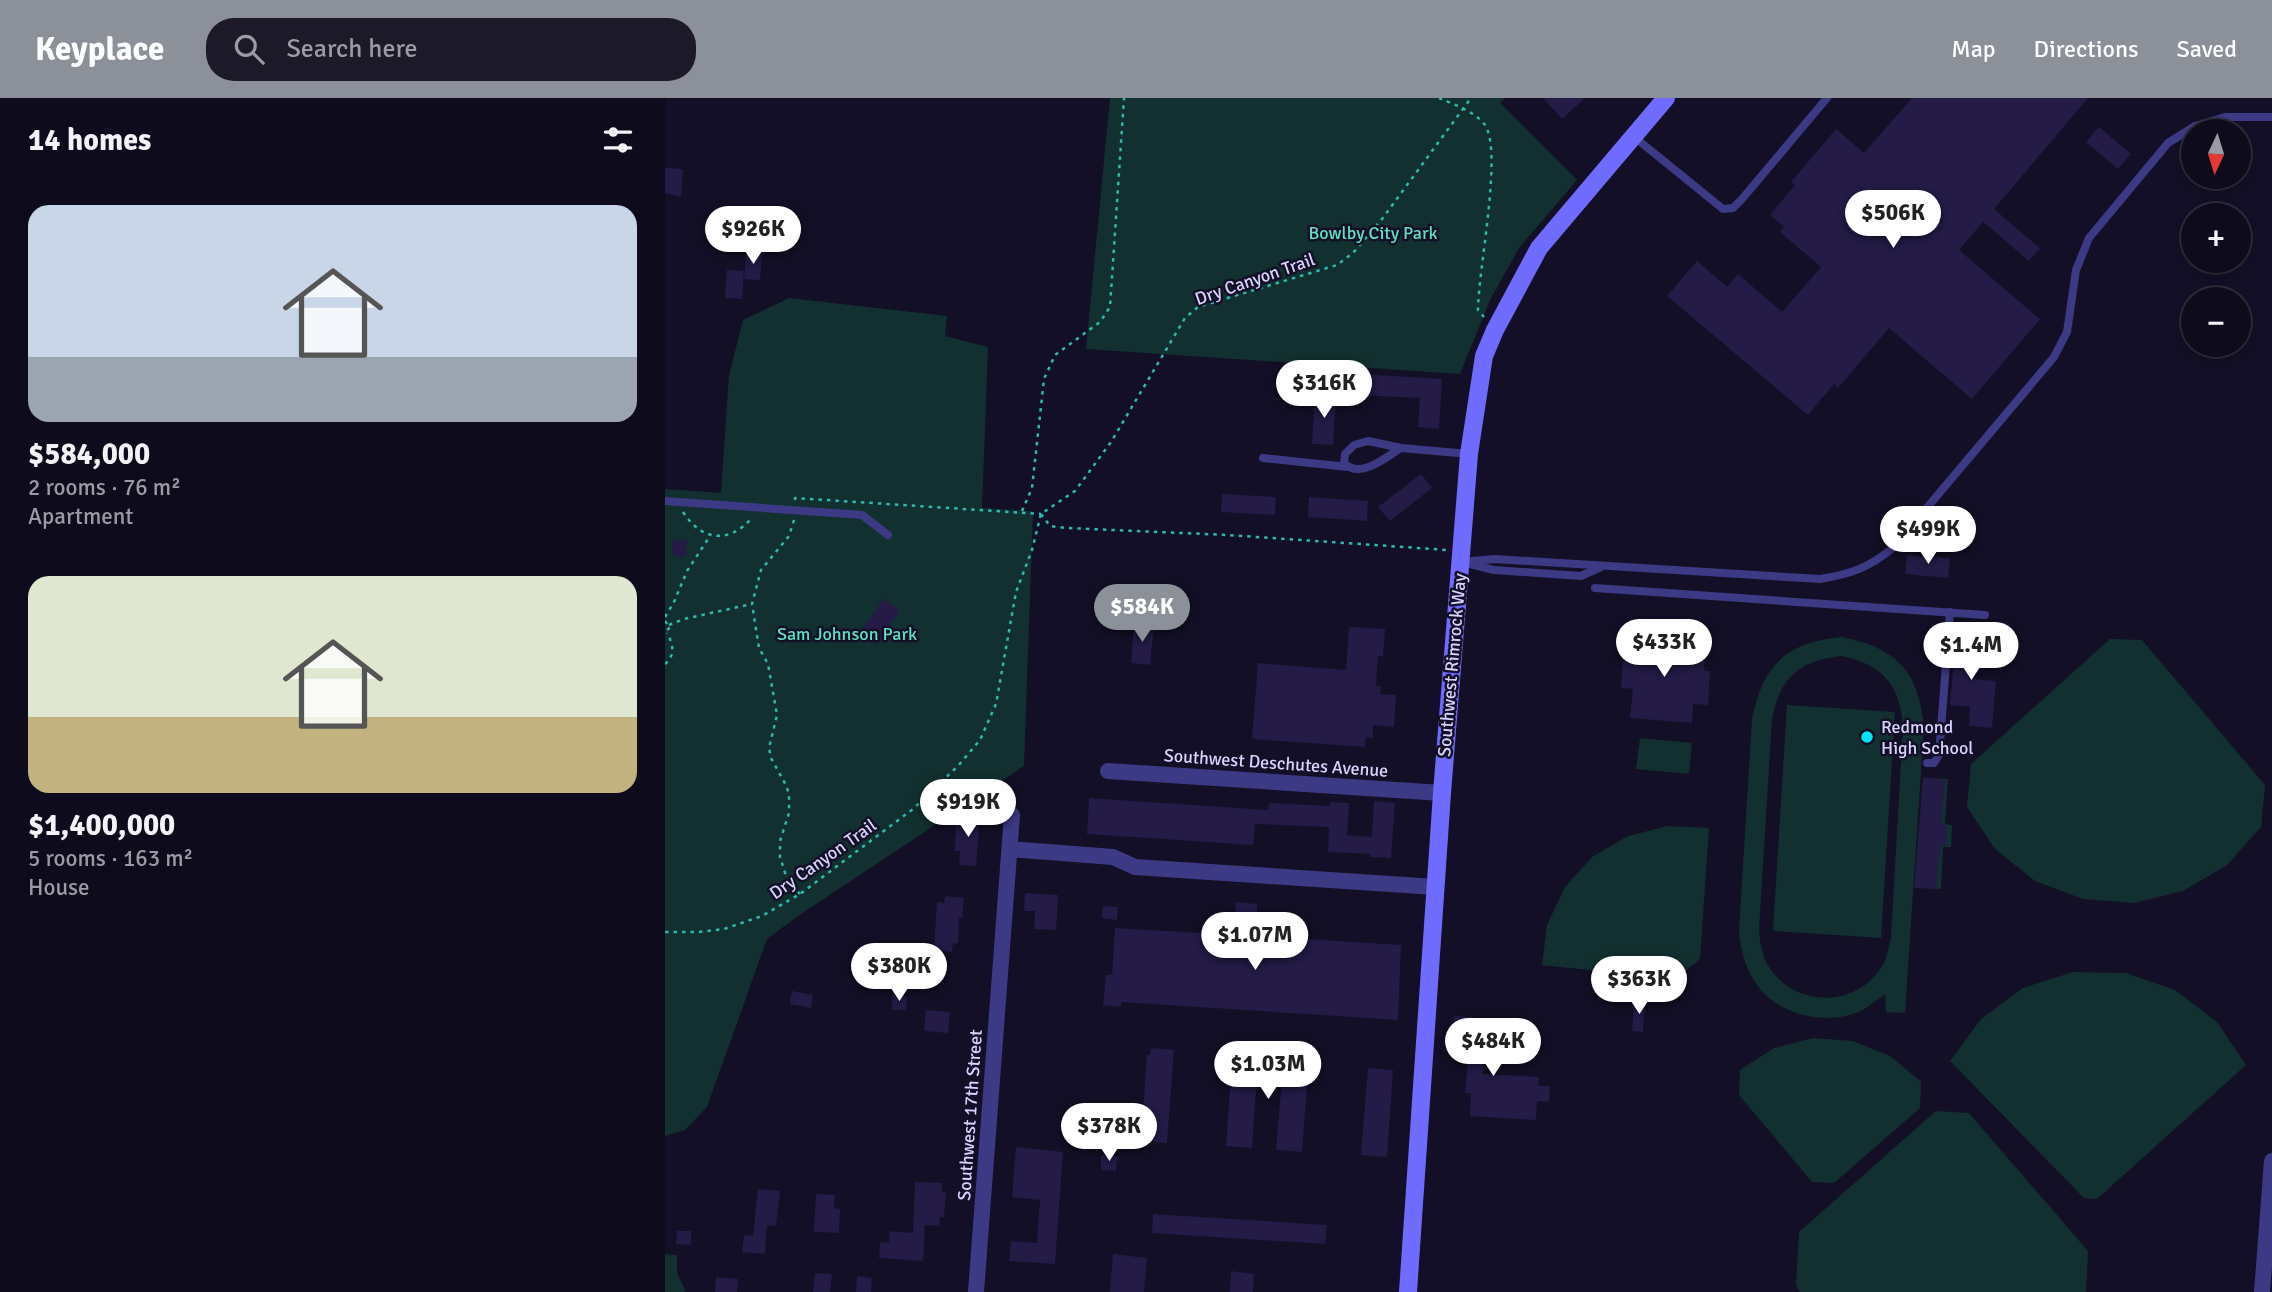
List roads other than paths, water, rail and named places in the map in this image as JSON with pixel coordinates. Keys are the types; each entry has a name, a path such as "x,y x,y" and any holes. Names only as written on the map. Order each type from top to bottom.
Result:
{"main road":[{"name":"Southwest Rimrock Way","path":"1408,1292 1441,793 1469,454 1484,356 1539,248 1666,98"}],"street":[{"name":"Southwest Deschutes Avenue","path":"1108,771 1441,793"},
{"name":"Southwest 17th Street","path":"976,1292 1012,815"},
{"path":"1010,849 1114,857 1135,867 1435,887"},
{"path":"2262,1292 2272,1161"}],"lane":[{"path":"1633,136 1723,209 1733,208 1827,98"},
{"path":"1461,556 1820,579 1847,575 1871,565 1893,548 2054,357 2067,332 2075,270 2089,238 2168,143 2195,126 2225,117 2272,117"},
{"path":"1348,467 1345,454 1354,444 1368,441 1401,448 1469,454"},
{"path":"1263,458 1358,469 1369,468 1401,448"},
{"path":"665,501 862,515 888,535"},
{"path":"1595,588 1985,615"},
{"path":"1927,763 1934,763 1939,755 1949,612"}],"place":[{"name":"Redmond High School","path":"1867,737"}],"park label":[{"name":"Bowlby City Park","path":"1373,233"},
{"name":"Sam Johnson Park","path":"847,634"}]}
